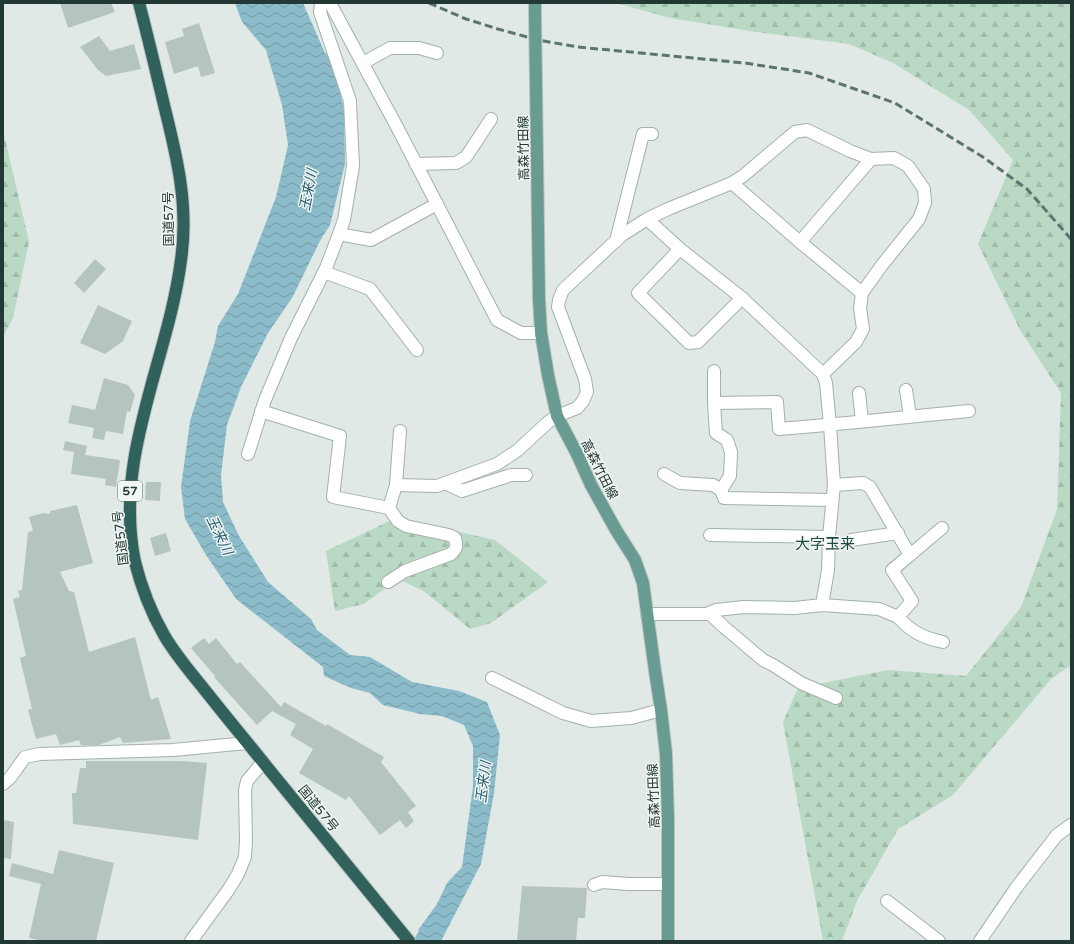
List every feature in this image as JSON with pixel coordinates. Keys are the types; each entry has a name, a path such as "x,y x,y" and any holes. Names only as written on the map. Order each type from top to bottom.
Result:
{"highway":[{"name":"国道57号","path":"140,3 181,178 184,231 182,258 177,286 135,452 130,494 130,515 131,538 136,564 152,612 177,656 409,941"}],"main road":[{"name":"高森竹田線","path":"535,9 539,299 541,332 557,416 591,485 635,560 643,583 666,754 668,941"}],"street":[{"path":"248,454 265,400 291,338 324,272 339,234 344,220 354,166 350,101 320,12 328,3 363,63 497,320 520,333 541,332"},
{"path":"363,63 390,48 419,48 437,53"},
{"path":"416,164 456,163 466,157 491,119"},
{"path":"396,485 437,486 497,464 518,450 547,423 557,416 577,408 583,401 587,392 585,379 558,307 563,290 622,235 668,208 732,183 795,132 807,130 850,151 871,159 894,158 908,166 924,189 925,203 919,219 882,265 862,294 860,308 863,329 856,342 823,374"},
{"path":"616,241 643,134 652,134"},
{"path":"800,242 871,159"},
{"path":"732,183 862,294"},
{"path":"339,234 371,240 437,204"},
{"path":"647,219 680,249 742,298 823,374 826,383 834,485 829,537 828,570 822,605"},
{"path":"680,249 638,293 689,343 698,342 742,298"},
{"path":"324,272 370,289 417,350"},
{"path":"714,371 716,433 727,440 731,452 730,476 721,490"},
{"path":"906,390 910,416"},
{"path":"859,393 862,421"},
{"path":"714,403 777,402 779,429 969,411"},
{"path":"261,411 340,436 333,497 389,508 398,521 406,526 449,535 455,538 457,545 456,549 451,554 405,571 388,582"},
{"path":"389,508 396,485 400,431"},
{"path":"664,474 680,483 713,485 721,490 724,498 832,500"},
{"path":"445,483 462,491 511,475 526,475"},
{"path":"834,485 863,483 870,487 910,555"},
{"path":"898,617 912,601 892,570 942,528"},
{"path":"851,540 898,534"},
{"path":"710,535 829,537"},
{"path":"647,614 707,614 716,610 744,607 796,608 822,605 879,610 898,617 906,626 918,634 943,642"},
{"path":"709,613 763,660 801,683 836,698"},
{"path":"492,678 563,713 592,721 631,718 661,710"},
{"path":"3,784 10,778 25,757 40,754 173,750 247,743"},
{"path":"191,941 229,889 238,874 245,857 245,790 247,781 263,762"},
{"path":"980,941 1016,888 1057,835 1071,825"},
{"path":"594,885 602,882 668,884"},
{"path":"887,902 938,941"}],"green space":[{"path":"616,3 1071,3 1071,665 1051,679 953,795 898,829 857,901 842,941 823,941 783,722 798,688 888,670 966,676 1021,607 1057,509 1061,393 1020,330 978,244 1013,160 969,110 893,63 849,44 756,32 670,18"},
{"path":"3,130 29,242 13,318 3,337"},
{"path":"396,518 495,540 548,582 491,623 470,629 425,592 398,579 364,604 335,611 326,551"}],"water":[{"name":"玉来川","path":"235,3 303,3 325,53 334,61 344,111 345,164 330,225 321,239 292,298 268,333 241,387 227,425 221,475 223,502 239,536 268,582 311,619 317,630 350,655 370,657 412,682 459,691 487,702 500,735 494,793 481,864 441,941 413,941 419,931 418,930 437,904 447,883 462,867 473,786 473,746 464,725 442,716 420,714 383,705 370,693 351,688 324,676 323,667 236,599 206,555 185,519 181,487 190,421 215,342 218,326 238,294 276,197 288,145 282,105 266,50 242,22"}],"building":[{"path":"60,3 111,3 115,12 68,28"},
{"path":"199,23 215,73 201,77 198,66 174,74 165,42 184,36 182,29"},
{"path":"99,36 110,51 134,44 141,69 106,76 98,70 80,47"},
{"path":"95,259 106,269 84,293 74,283"},
{"path":"98,305 132,321 123,341 105,354 80,343"},
{"path":"104,378 128,385 135,395 130,412 127,411 123,434 106,431 104,440 92,438 94,428 68,423 72,405 95,410"},
{"path":"65,441 87,446 85,455 120,460 116,487 105,485 106,479 71,474 74,452 63,450"},
{"path":"146,482 161,482 160,501 145,500"},
{"path":"77,505 93,563 60,572 69,591 74,592 89,652 135,637 151,700 158,697 171,739 123,743 120,737 99,745 81,745 79,740 60,745 56,734 36,739 28,710 32,709 20,658 26,656 13,599 20,597 18,591 22,590 28,532 33,531 29,517 43,513 50,514 50,511"},
{"path":"166,533 171,551 155,556 150,538"},
{"path":"204,638 209,644 216,638 237,664 240,662 281,707 284,702 326,726 327,724 384,757 381,762 416,806 408,812 414,821 406,828 400,820 380,835 349,796 346,800 299,773 313,749 290,735 296,724 272,711 257,725 214,677 215,676 191,648"},
{"path":"86,761 182,761 207,763 198,840 73,824 72,793 76,793 80,768 86,768"},
{"path":"4,820 14,822 11,859 3,858"},
{"path":"59,850 114,863 96,941 43,941 29,938 41,884 9,876 12,863 53,874"},
{"path":"522,886 587,888 585,918 578,918 576,941 517,941"}],"railway":[{"path":"429,3 466,19 538,40 578,47 745,63 809,73 895,103 983,157 1027,189 1071,239"}],"district":[{"name":"大字玉来","path":"825,544"}]}
